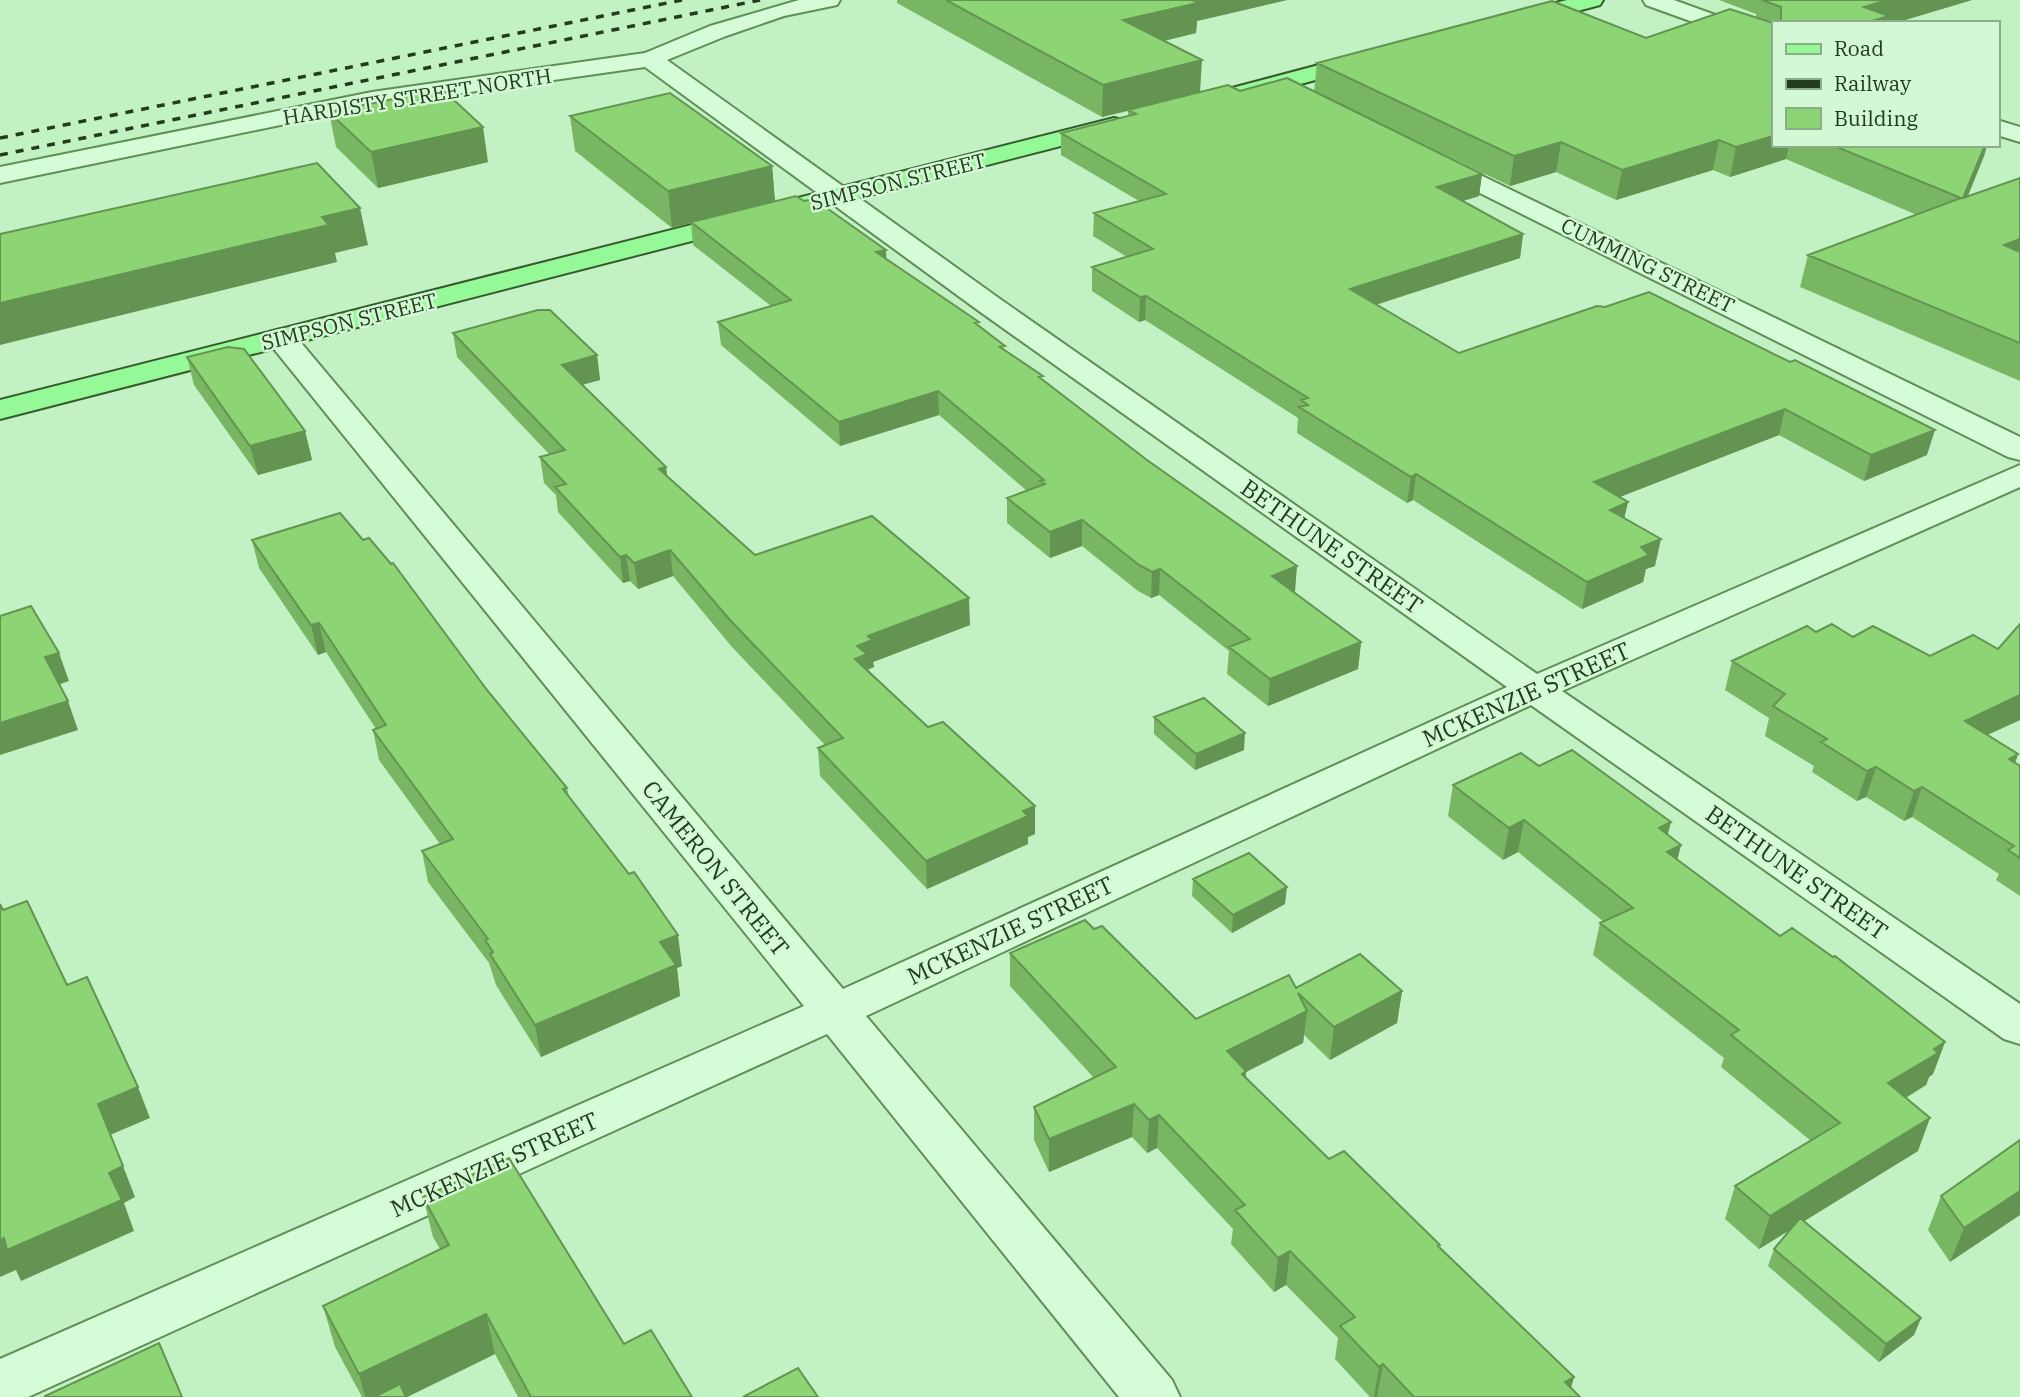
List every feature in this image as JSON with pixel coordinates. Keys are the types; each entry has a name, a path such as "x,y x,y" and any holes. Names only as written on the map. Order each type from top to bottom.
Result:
{"main road":[{"path":"1500,24 1592,0"},
{"path":"1210,100 1394,52"},
{"name":"SIMPSON STREET","path":"0,410 1144,117"}],"street":[{"name":"HARDISTY STREET NORTH","path":"0,175 372,99 650,59 778,10 829,0"},
{"path":"1654,0 1772,44"},
{"name":"BETHUNE STREET","path":"650,59 836,197 1534,689 2020,1027"},
{"path":"1276,83 1312,101"},
{"path":"1999,128 2020,135"},
{"name":"CUMMING STREET","path":"1411,149 2020,450"},
{"name":"CAMERON STREET","path":"281,338 1152,1397"},
{"name":"MCKENZIE STREET","path":"0,1384 834,1012 1534,689 2020,475"}],"building":[{"path":"946,0 1192,0 1198,3 1123,20 1202,60 1103,85"},
{"path":"1762,0 1887,0 1864,7 1889,16 1872,21 1781,21 1781,7"},
{"path":"1552,1 1646,38 1730,9 1772,23 1772,136 1736,147 1719,140 1622,170 1561,142 1514,156 1317,63"},
{"path":"1287,78 1482,174 1437,187 1523,234 1350,289 1459,353 1597,306 1605,307 1649,292 1790,362 1795,360 1935,430 1871,455 1785,409 1594,482 1628,502 1610,510 1661,539 1641,547 1649,555 1587,582 1416,474 1411,477 1299,407 1308,405 1301,400 1308,398 1146,296 1140,297 1092,267 1153,249 1094,213 1166,194 1061,133 1136,114 1128,110 1228,85 1240,91"},
{"path":"442,89 483,127 371,152 329,112"},
{"path":"670,93 772,166 668,191 570,116"},
{"path":"1837,147 1984,147 1963,198 2020,178 2020,239 2004,245 2020,252 2020,343 1808,255 1961,198"},
{"path":"317,163 360,208 322,217 329,225 0,303 0,234"},
{"path":"796,196 804,201 814,199 886,250 876,252 979,322 975,323 1005,346 1000,347 1043,376 1039,377 1147,460 1297,566 1272,576 1361,642 1270,679 1229,647 1250,639 1160,569 1152,572 1139,565 1082,520 1050,532 1007,498 1045,484 1040,481 1044,480 938,391 839,422 718,322 791,300 691,222"},
{"path":"538,310 550,310 597,355 562,365 666,467 659,469 755,555 872,516 969,598 868,636 872,640 857,646 867,654 855,659 928,727 943,722 1035,806 1023,811 1028,816 926,861 818,748 843,738 730,620 670,550 634,563 626,555 620,557 555,487 566,484 540,457 565,450 453,333"},
{"path":"228,347 244,349 305,431 250,446 187,357"},
{"path":"340,513 363,540 369,538 391,564 393,563 487,690 567,788 563,789 629,874 634,872 678,935 660,942 676,965 535,1025 490,954 493,952 485,940 488,939 422,851 453,839 373,730 386,725 319,623 311,625 252,540"},
{"path":"31,606 59,653 45,657 68,701 0,723 0,616"},
{"path":"1832,624 1853,637 1873,626 1930,656 1973,635 1998,649 2020,624 2020,695 1965,721 2018,754 2009,759 2020,766 2020,858 2008,850 2014,846 1922,787 1914,791 1876,767 1867,771 1821,742 1827,739 1773,706 1785,694 1732,661 1807,626 1816,632"},
{"path":"1204,698 1245,733 1196,754 1154,717"},
{"path":"1572,750 1671,822 1659,828 1681,845 1667,852 1780,936 1792,928 1835,956 1945,1042 1934,1049 1938,1053 1888,1083 1930,1118 1770,1216 1735,1186 1840,1123 1731,1035 1739,1030 1600,923 1633,908 1524,820 1509,828 1453,785 1521,753 1539,766"},
{"path":"1249,853 1287,887 1233,915 1193,879"},
{"path":"27,901 67,985 87,977 138,1087 98,1104 123,1166 109,1173 122,1200 7,1250 4,1238 0,1240 0,904 3,910"},
{"path":"1085,920 1094,929 1102,926 1196,1019 1289,975 1296,988 1360,954 1402,991 1334,1027 1298,993 1307,1011 1227,1051 1246,1071 1242,1074 1329,1159 1344,1151 1440,1245 1438,1246 1574,1377 1565,1382 1580,1397 1414,1397 1383,1364 1379,1367 1340,1326 1355,1317 1290,1251 1278,1258 1235,1210 1245,1205 1159,1115 1149,1120 1134,1104 1049,1139 1034,1107 1116,1067 1010,953"},
{"path":"2020,1140 2020,1191 1964,1228 1941,1196"},
{"path":"509,1158 624,1344 651,1330 692,1397 531,1397 486,1314 359,1374 323,1306 449,1245 423,1197"},
{"path":"1800,1218 1921,1318 1886,1344 1774,1249"},
{"path":"159,1343 182,1397 45,1396"},
{"path":"798,1368 818,1397 743,1397"},
{"path":"400,1384 406,1397 374,1397"}],"railway":[{"path":"0,138 682,0"},
{"path":"0,155 760,0"}]}
